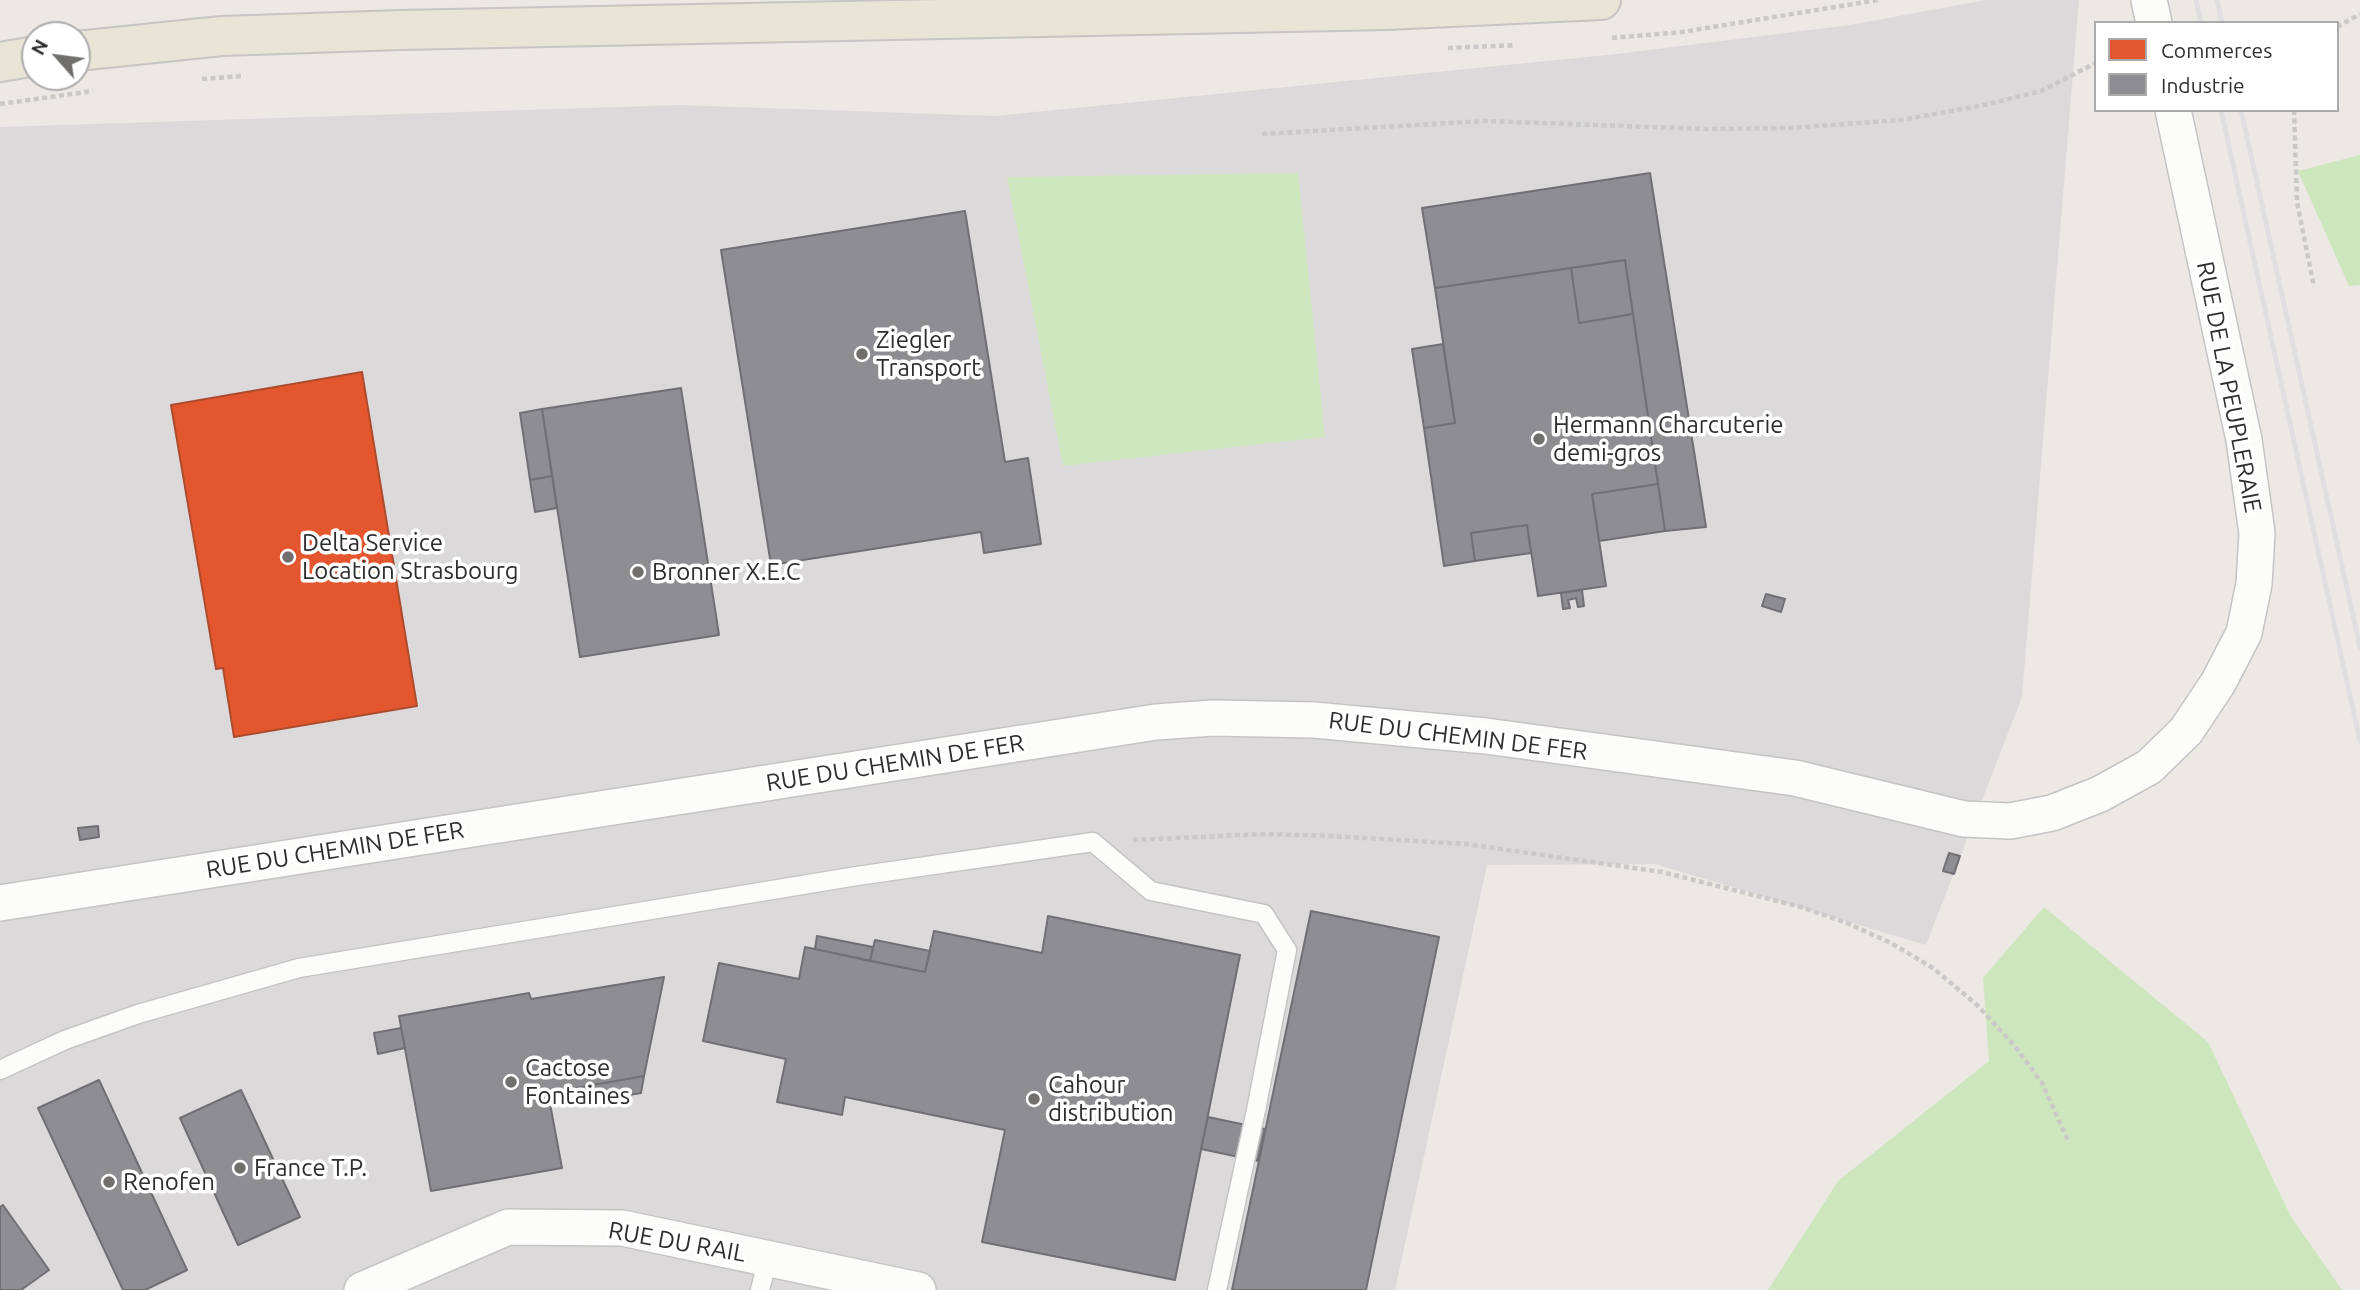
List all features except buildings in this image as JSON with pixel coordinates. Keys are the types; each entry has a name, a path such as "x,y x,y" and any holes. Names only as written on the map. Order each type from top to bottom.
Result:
{"main road":[{"path":"91,50 222,36 386,30 1387,10 1601,0"},
{"path":"0,62 21,58"}],"street":[{"path":"2149,0 2154,21"},
{"name":"RUE DE LA PEUPLERAIE","path":"1795,779 1964,819 2010,821 2052,813 2100,794 2148,767 2186,732 2218,682 2244,633 2254,584 2257,533 2244,440 2173,112"},
{"name":"RUE DU CHEMIN DE FER","path":"0,903 1143,724 1213,718 1289,718 1391,726 1486,736 1795,779"},
{"name":"RUE DU RAIL","path":"362,1290 508,1227 622,1228 764,1274 918,1290"}],"lane":[{"path":"0,1070 65,1040 138,1014 299,968 857,876 1093,842 1151,891 1264,914 1287,950 1256,1110 1216,1290"}],"path":[{"path":"2339,26 2360,14"},
{"path":"1262,134 1485,121 1706,129 1789,128 1901,120 1984,105 2041,91 2094,64"},
{"path":"2294,112 2297,202 2314,287"},
{"path":"1093,842 1194,835 1264,834 1466,844 1662,872 1801,907 1847,923 1901,949 1933,968 1977,1005 2015,1046 2042,1083 2069,1143"}],"shaded area":[{"path":"1986,0 2079,0 2022,697 1926,945 1655,864 1487,865 1395,1290 0,1290 0,127 679,105 995,116 1617,54 1850,25"}],"green space":[{"path":"2360,155 2360,285 2349,286 2298,171"},
{"path":"1298,173 1325,437 1063,466 1007,177"},
{"path":"2044,907 2208,1042 2290,1215 2342,1290 1768,1290 1838,1181 1989,1061 1983,978"}],"railway":[{"path":"2196,0 2201,21"},
{"path":"2217,0 2222,21"},
{"path":"2221,112 2360,741"},
{"path":"2241,112 2360,647"}],"place":[{"name":"Ziegler Transport","path":"862,354"},
{"name":"Hermann Charcuterie demi-gros","path":"1539,439"},
{"name":"Delta Service Location Strasbourg","path":"288,557"},
{"name":"Bronner X.E.C","path":"638,572"},
{"name":"Cactose Fontaines","path":"511,1082"},
{"name":"Cahour distribution","path":"1034,1099"},
{"name":"France T.P.","path":"240,1168"},
{"name":"Renofen","path":"109,1182"}]}
